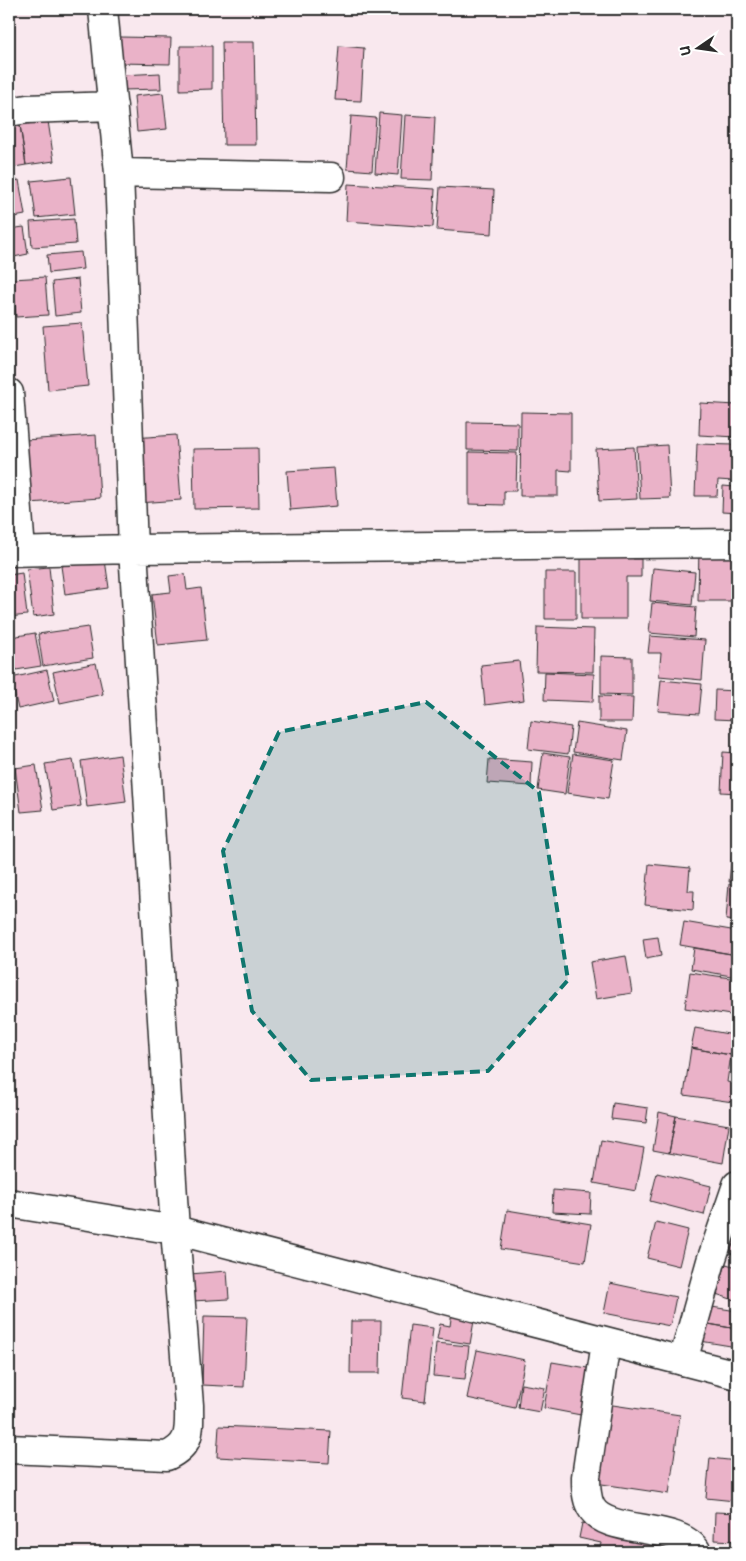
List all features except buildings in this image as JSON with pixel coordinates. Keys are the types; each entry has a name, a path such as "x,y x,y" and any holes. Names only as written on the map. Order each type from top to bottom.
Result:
{"street":[{"path":"9,1449 167,1456 185,1443 189,1429 133,549 119,173 103,9"},
{"path":"9,112 27,109 113,106"},
{"path":"119,173 331,178"},
{"path":"9,393 15,552 133,549 737,543"},
{"path":"682,1361 711,1262 737,1185"},
{"path":"9,1202 175,1230 737,1375"},
{"path":"606,1342 586,1477 586,1491 591,1507 600,1518 674,1536 692,1544 697,1552"}],"highlighted area":[{"path":"426,702 539,792 568,980 488,1071 311,1080 252,1011 223,851 279,732"}]}
